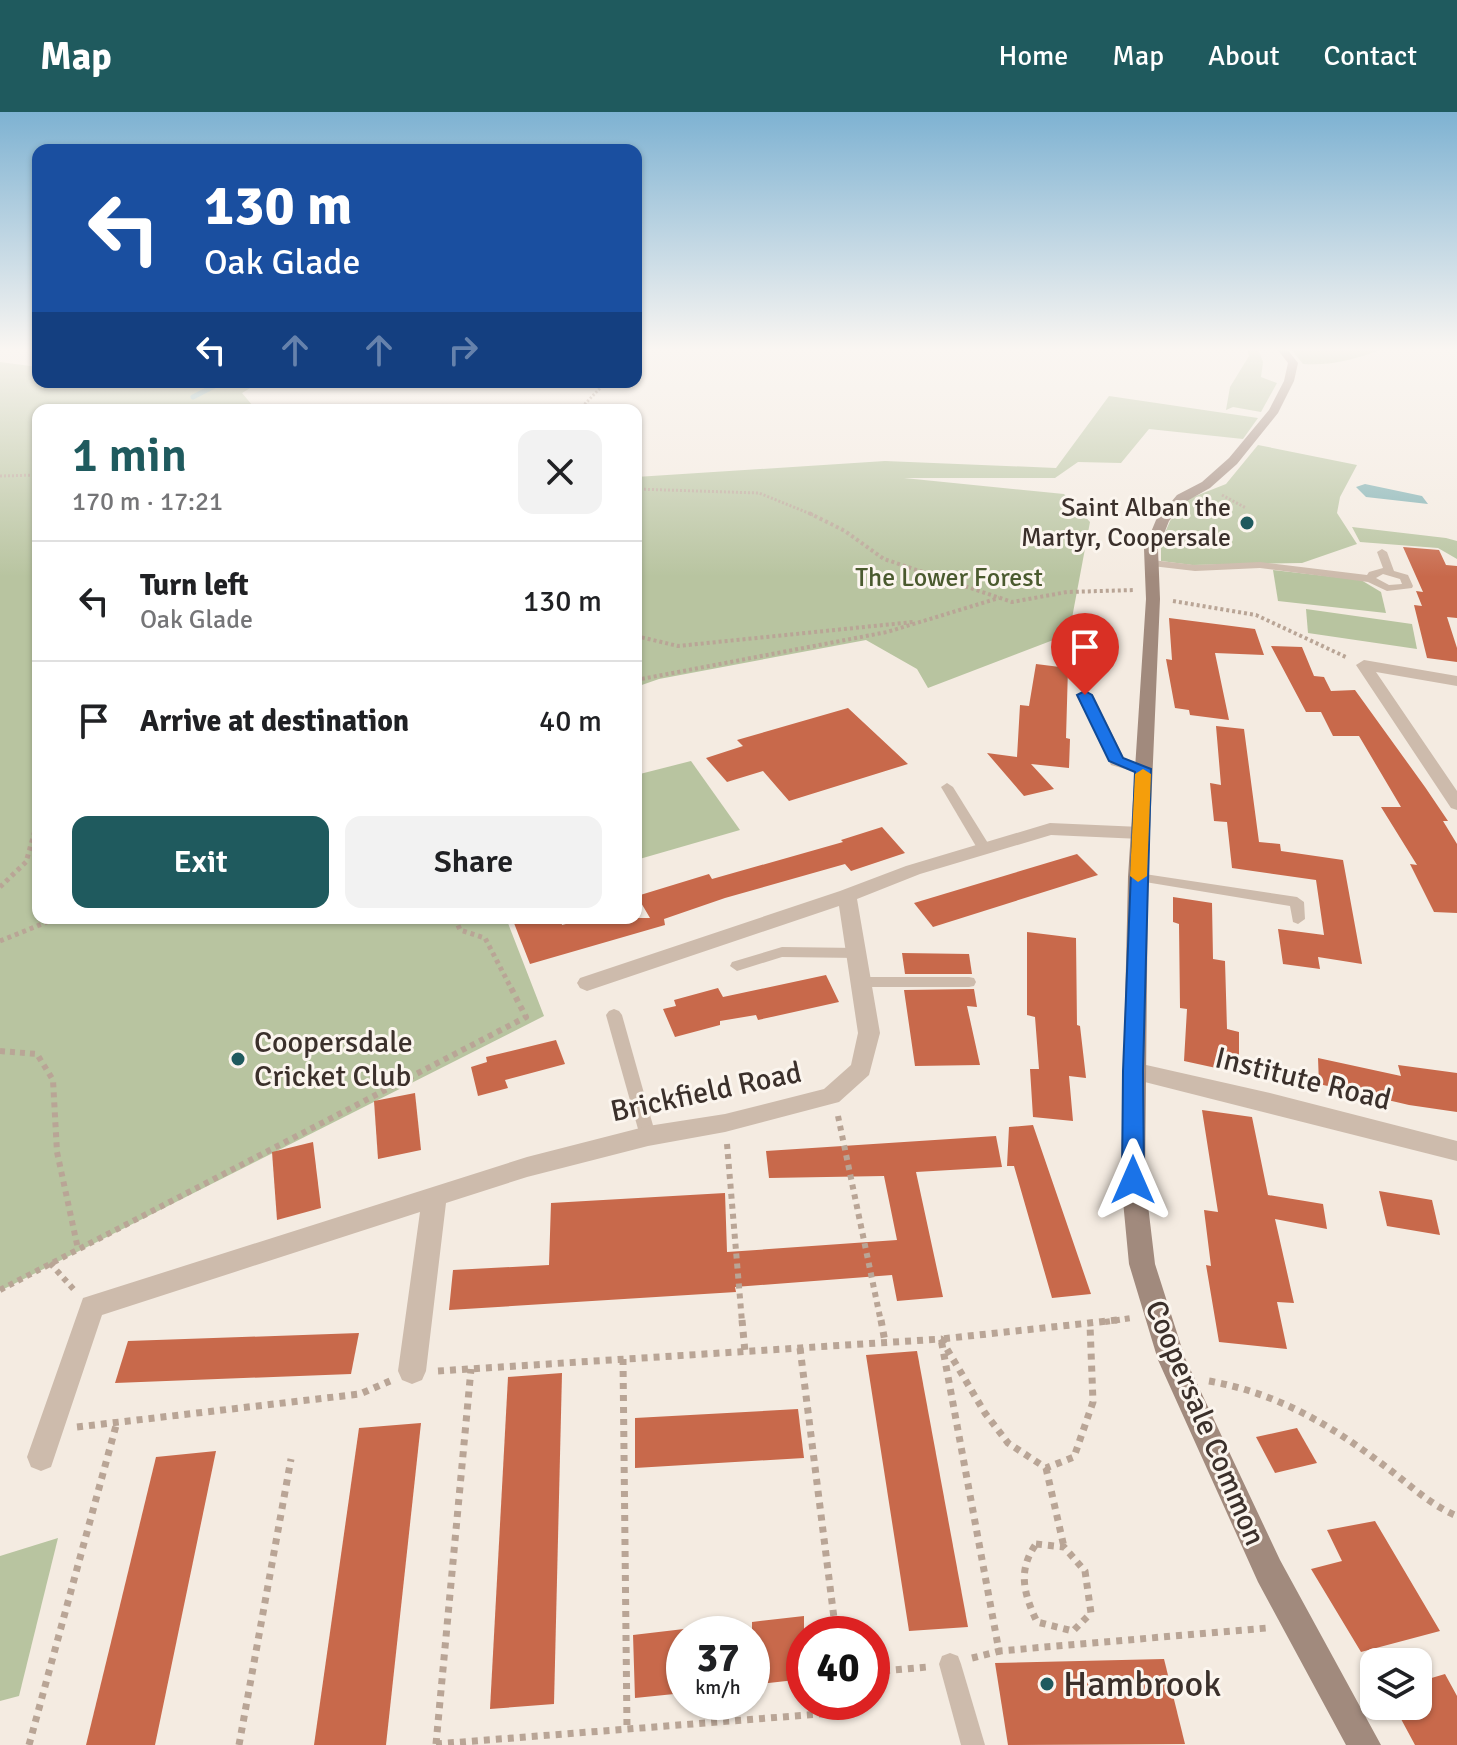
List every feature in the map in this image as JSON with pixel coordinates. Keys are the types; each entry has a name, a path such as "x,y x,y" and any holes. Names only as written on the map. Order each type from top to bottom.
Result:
{"street":[{"path":"1152,556 1163,520 1182,498 1206,485 1233,461 1262,425"},
{"name":"Coopersale Common","path":"1152,556 1133,1071 1133,1180 1142,1264 1155,1313 1180,1379 1296,1625 1364,1745"},
{"path":"1364,665 1457,681"},
{"path":"1364,665 1457,804"},
{"path":"1085,695 1117,761 1143,769"},
{"path":"587,983 984,848 1050,829 1141,833"},
{"name":"Brickfield Road","path":"92,1306 527,1167 648,1136 725,1123 831,1096 861,1069 869,1033 847,896"},
{"name":"Institute Road","path":"1133,1071 1270,1102 1457,1151"},
{"path":"412,1371 434,1198"},
{"path":"41,1457 92,1306"}],"lane":[{"path":"1382,552 1389,572"},
{"path":"1152,556 1195,568 1260,565 1371,579 1394,589 1405,588 1408,581 1389,572 1372,574 1371,579"},
{"path":"1394,589 1400,601"},
{"path":"947,787 984,848"},
{"path":"1138,877 1297,902 1298,919"},
{"path":"737,966 782,952 858,953"},
{"path":"861,982 969,982"},
{"path":"614,1015 648,1136"},
{"path":"950,1664 973,1745"}],"path":[{"path":"0,476 32,475"},
{"path":"642,488 759,493 802,509 845,531 884,559 1012,602 1067,592 1136,590 1152,599 1196,602 1256,615 1364,665"},
{"path":"642,679 887,632 1000,598"},
{"path":"642,637 678,646 924,621"},
{"path":"0,887 26,862 32,841"},
{"path":"0,941 42,924"},
{"path":"0,1290 526,1017 485,938 460,930 458,924"},
{"path":"0,1051 37,1054 53,1080 57,1152 78,1249"},
{"path":"831,1096 848,1151 885,1342"},
{"path":"725,1123 745,1352"},
{"path":"50,1263 92,1306"},
{"path":"52,1430 360,1394 412,1371 941,1339 1090,1325 1155,1313"},
{"path":"1046,1468 1074,1457 1093,1402 1090,1325"},
{"path":"941,1339 985,1413 1008,1443 1046,1468 1064,1547 1085,1571 1091,1613 1073,1631"},
{"path":"941,1339 999,1651 1296,1625"},
{"path":"800,1348 834,1616"},
{"path":"623,1359 627,1729"},
{"path":"471,1369 436,1744 786,1717"},
{"path":"1180,1379 1242,1384 1299,1407 1440,1509 1457,1516"},
{"path":"29,1745 117,1422"},
{"path":"239,1745 291,1459"},
{"path":"1064,1547 1036,1544 1025,1558 1021,1588 1037,1622 1073,1631 1080,1644"}],"green space":[{"name":"Coopersdale Cricket Club","path":"0,425 32,425 32,924 508,924 544,1016 0,1291"},
{"name":"The Lower Forest","path":"1088,425 1253,425 1243,439 1149,429 1121,463 1078,462 1055,478 904,478 1064,494 1090,522 1069,634 928,688 917,669 866,640 659,679 642,685 642,477 885,461 1056,468"},
{"path":"1258,445 1357,465 1340,497 1337,513 1357,544 1302,563 1192,565 1161,561 1161,542 1170,521 1188,499 1226,484"},
{"path":"1352,527 1457,541 1457,559 1438,548 1360,542"},
{"path":"1273,570 1361,580 1381,592 1386,613 1278,601"},
{"path":"1306,609 1412,624 1417,649 1308,633"},
{"path":"691,761 740,830 642,858 642,773"},
{"path":"58,1538 19,1696 0,1701 0,1556"}],"water":[{"path":"1365,484 1422,496 1428,504 1366,497 1356,487"}],"building":[{"path":"1403,547 1439,550 1446,565 1457,566 1457,618 1447,617 1457,648 1457,662 1427,658 1414,605 1422,606 1416,591 1423,592"},
{"path":"1169,618 1255,629 1264,655 1215,653 1229,720 1190,715 1189,710 1175,708 1166,659 1172,660"},
{"path":"1271,646 1302,647 1314,676 1324,677 1331,691 1355,690 1425,787 1448,821 1443,821 1457,844 1457,913 1434,912 1410,864 1417,865 1381,807 1401,807 1359,736 1333,736 1321,712 1306,712"},
{"path":"1036,664 1068,668 1066,738 1070,739 1069,768 1031,764 1054,789 1024,796 987,753 1017,757 1020,705 1029,706"},
{"path":"848,708 908,764 789,801 763,771 727,782 706,758 743,746 737,740"},
{"path":"1216,726 1244,729 1259,842 1280,844 1281,851 1343,860 1362,964 1318,957 1320,969 1283,964 1278,929 1324,935 1316,880 1232,868 1227,822 1214,821 1210,783 1221,785"},
{"path":"882,827 905,853 851,871 845,864 725,898 664,919 665,925 530,964 514,924 642,924 642,918 650,918 642,904 642,894 709,874 712,879 843,842 841,840"},
{"path":"1077,854 1098,875 933,927 914,903"},
{"path":"1173,897 1212,903 1213,959 1225,961 1227,1029 1239,1032 1239,1073 1184,1061 1187,1009 1180,1008 1179,924 1173,922"},
{"path":"1027,932 1076,938 1077,1025 1080,1026 1086,1078 1069,1076 1073,1121 1033,1117 1030,1069 1039,1069 1035,1017 1027,1015"},
{"path":"902,953 969,954 972,974 905,974"},
{"path":"826,975 839,1002 758,1020 756,1015 720,1021 720,1025 675,1037 663,1009 676,1006 674,1000 718,988 723,997"},
{"path":"974,989 977,1007 967,1006 980,1065 915,1066 904,990"},
{"path":"556,1040 565,1064 505,1080 508,1088 478,1096 471,1067 487,1062 486,1057"},
{"path":"1318,1058 1401,1076 1398,1065 1457,1073 1457,1112 1409,1105 1319,1084"},
{"path":"415,1093 421,1150 378,1159 374,1101"},
{"path":"1202,1110 1252,1117 1268,1195 1323,1204 1327,1229 1275,1219 1294,1303 1277,1302 1287,1349 1219,1342 1206,1265 1211,1266 1204,1210 1218,1212"},
{"path":"1033,1125 1091,1294 1052,1298 1014,1166 1007,1166 1009,1127"},
{"path":"996,1136 1002,1167 916,1172 943,1297 897,1301 892,1275 735,1287 736,1292 449,1310 453,1270 549,1265 551,1203 725,1193 727,1252 897,1240 884,1176 769,1178 766,1151"},
{"path":"313,1142 321,1208 277,1220 272,1152"},
{"path":"1379,1191 1432,1200 1440,1235 1387,1226"},
{"path":"359,1333 351,1374 115,1383 128,1341"},
{"path":"917,1351 968,1627 909,1631 866,1355"},
{"path":"562,1373 554,1704 490,1709 508,1377"},
{"path":"798,1409 804,1458 635,1468 635,1418"},
{"path":"421,1423 386,1745 314,1745 359,1428"},
{"path":"1297,1428 1317,1463 1275,1473 1256,1437"},
{"path":"216,1451 155,1745 86,1745 156,1457"},
{"path":"1375,1521 1440,1631 1360,1650 1311,1569 1342,1561 1327,1530"},
{"path":"786,1618 786,1681 770,1683 770,1620"},
{"path":"666,1631 666,1695 635,1698 633,1635"},
{"path":"1164,1659 1185,1744 1008,1745 995,1663"},
{"path":"1445,1674 1457,1696 1457,1745 1415,1745 1402,1720 1432,1720 1432,1678"}],"slow traffic":[{"path":"1138,876 1143,774"}],"place":[{"name":"Saint Alban the Martyr, Coopersale","path":"1247,523"},
{"name":"Coopersdale Cricket Club","path":"238,1059"},
{"name":"Hambrook","path":"1047,1684"}],"route":[{"path":"1085,695 1117,761 1143,769 1133,1071 1133,1180"}]}
